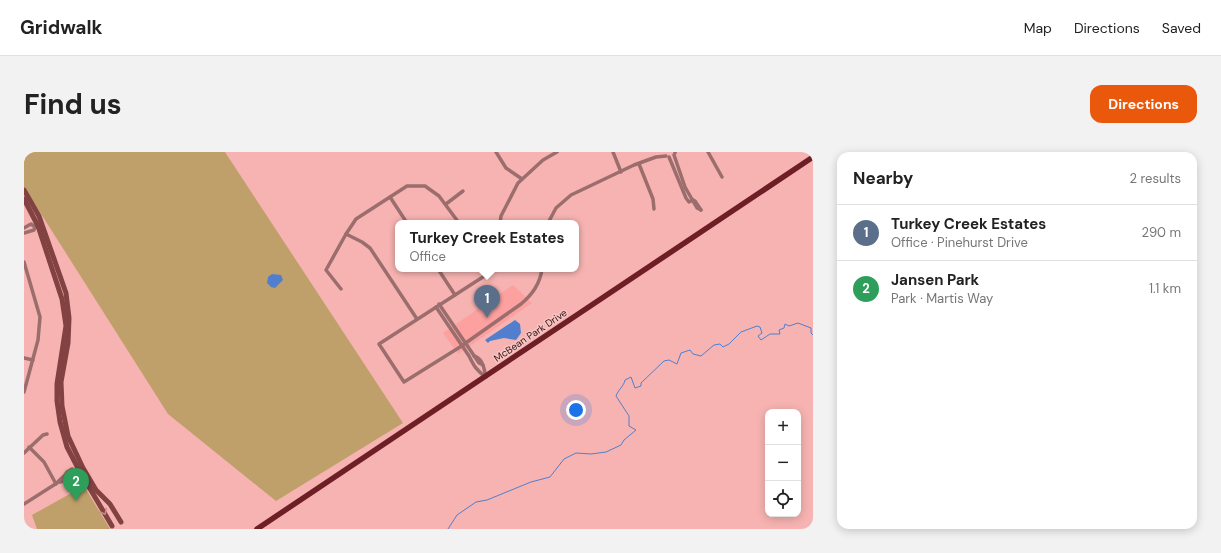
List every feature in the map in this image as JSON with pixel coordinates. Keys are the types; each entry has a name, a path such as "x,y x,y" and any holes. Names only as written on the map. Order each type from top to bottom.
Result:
{"main road":[{"name":"McBean Park Drive","path":"257,529 486,377 813,156"},
{"path":"24,190 34,206 38,226 62,299 66,326 57,384 57,401 60,422 67,447 112,526"},
{"path":"24,199 38,226"},
{"path":"79,470 110,504 121,522"}],"street":[{"path":"496,152 506,168 522,179"},
{"path":"500,220 518,182 550,154 558,152"},
{"path":"613,152 621,172"},
{"path":"550,220 556,208 576,192 656,157 664,152 668,157 686,198 697,203 701,210"},
{"path":"708,152 722,177"},
{"path":"656,157 668,157 675,153 683,183 691,201"},
{"path":"639,164 653,199 654,209"},
{"path":"341,289 326,270 346,234 356,219 407,186 424,186 439,196 457,220"},
{"path":"446,204 463,191"},
{"path":"390,197 405,220"},
{"path":"24,228 31,224 38,226"},
{"path":"24,232 34,230 38,226"},
{"path":"346,234 370,248 417,319"},
{"path":"24,262 40,317 38,340 24,392"},
{"path":"440,272 455,295"},
{"path":"488,272 379,344 404,382 464,344 526,300 537,286 541,272"},
{"path":"438,306 464,344 474,356 479,358 483,365 486,377"},
{"path":"464,344 470,359 477,370 486,377"},
{"path":"470,359 474,356"},
{"path":"24,358 33,360"},
{"path":"24,453 43,435 48,434"},
{"path":"29,447 44,462 57,483"},
{"path":"24,504 57,483 59,480 66,477 75,476 79,470 72,469 67,472 66,477"}],"shaded area":[{"path":"24,152 225,152 403,423 276,501 168,414 24,187"},
{"path":"513,285 532,303 458,354 443,333"},
{"path":"84,486 110,529 37,529 32,515"}],"water":[{"path":"272,274 281,275 283,280 275,288 271,287 267,283 268,277"},
{"path":"515,320 520,324 521,333 516,340 504,338 490,341 488,343 485,340"}],"waterway":[{"path":"448,529 457,515 476,502 487,500 531,482 550,477 564,459 576,453 591,454 606,452 621,445 624,440 636,430 629,426 629,416 616,396 625,380 631,377 635,388 641,386 641,383 664,361 669,360 677,364 681,353 690,350 693,354 701,356 714,345 720,344 723,347 729,344 741,332 757,326 760,327 762,333 758,336 761,340 770,334 780,334 779,330 784,328 785,324 789,326 798,323 811,328 811,333 813,335"}],"place":[{"name":"Turkey Creek Estates","path":"487,318"},
{"name":"Jansen Park","path":"76,501"}]}
